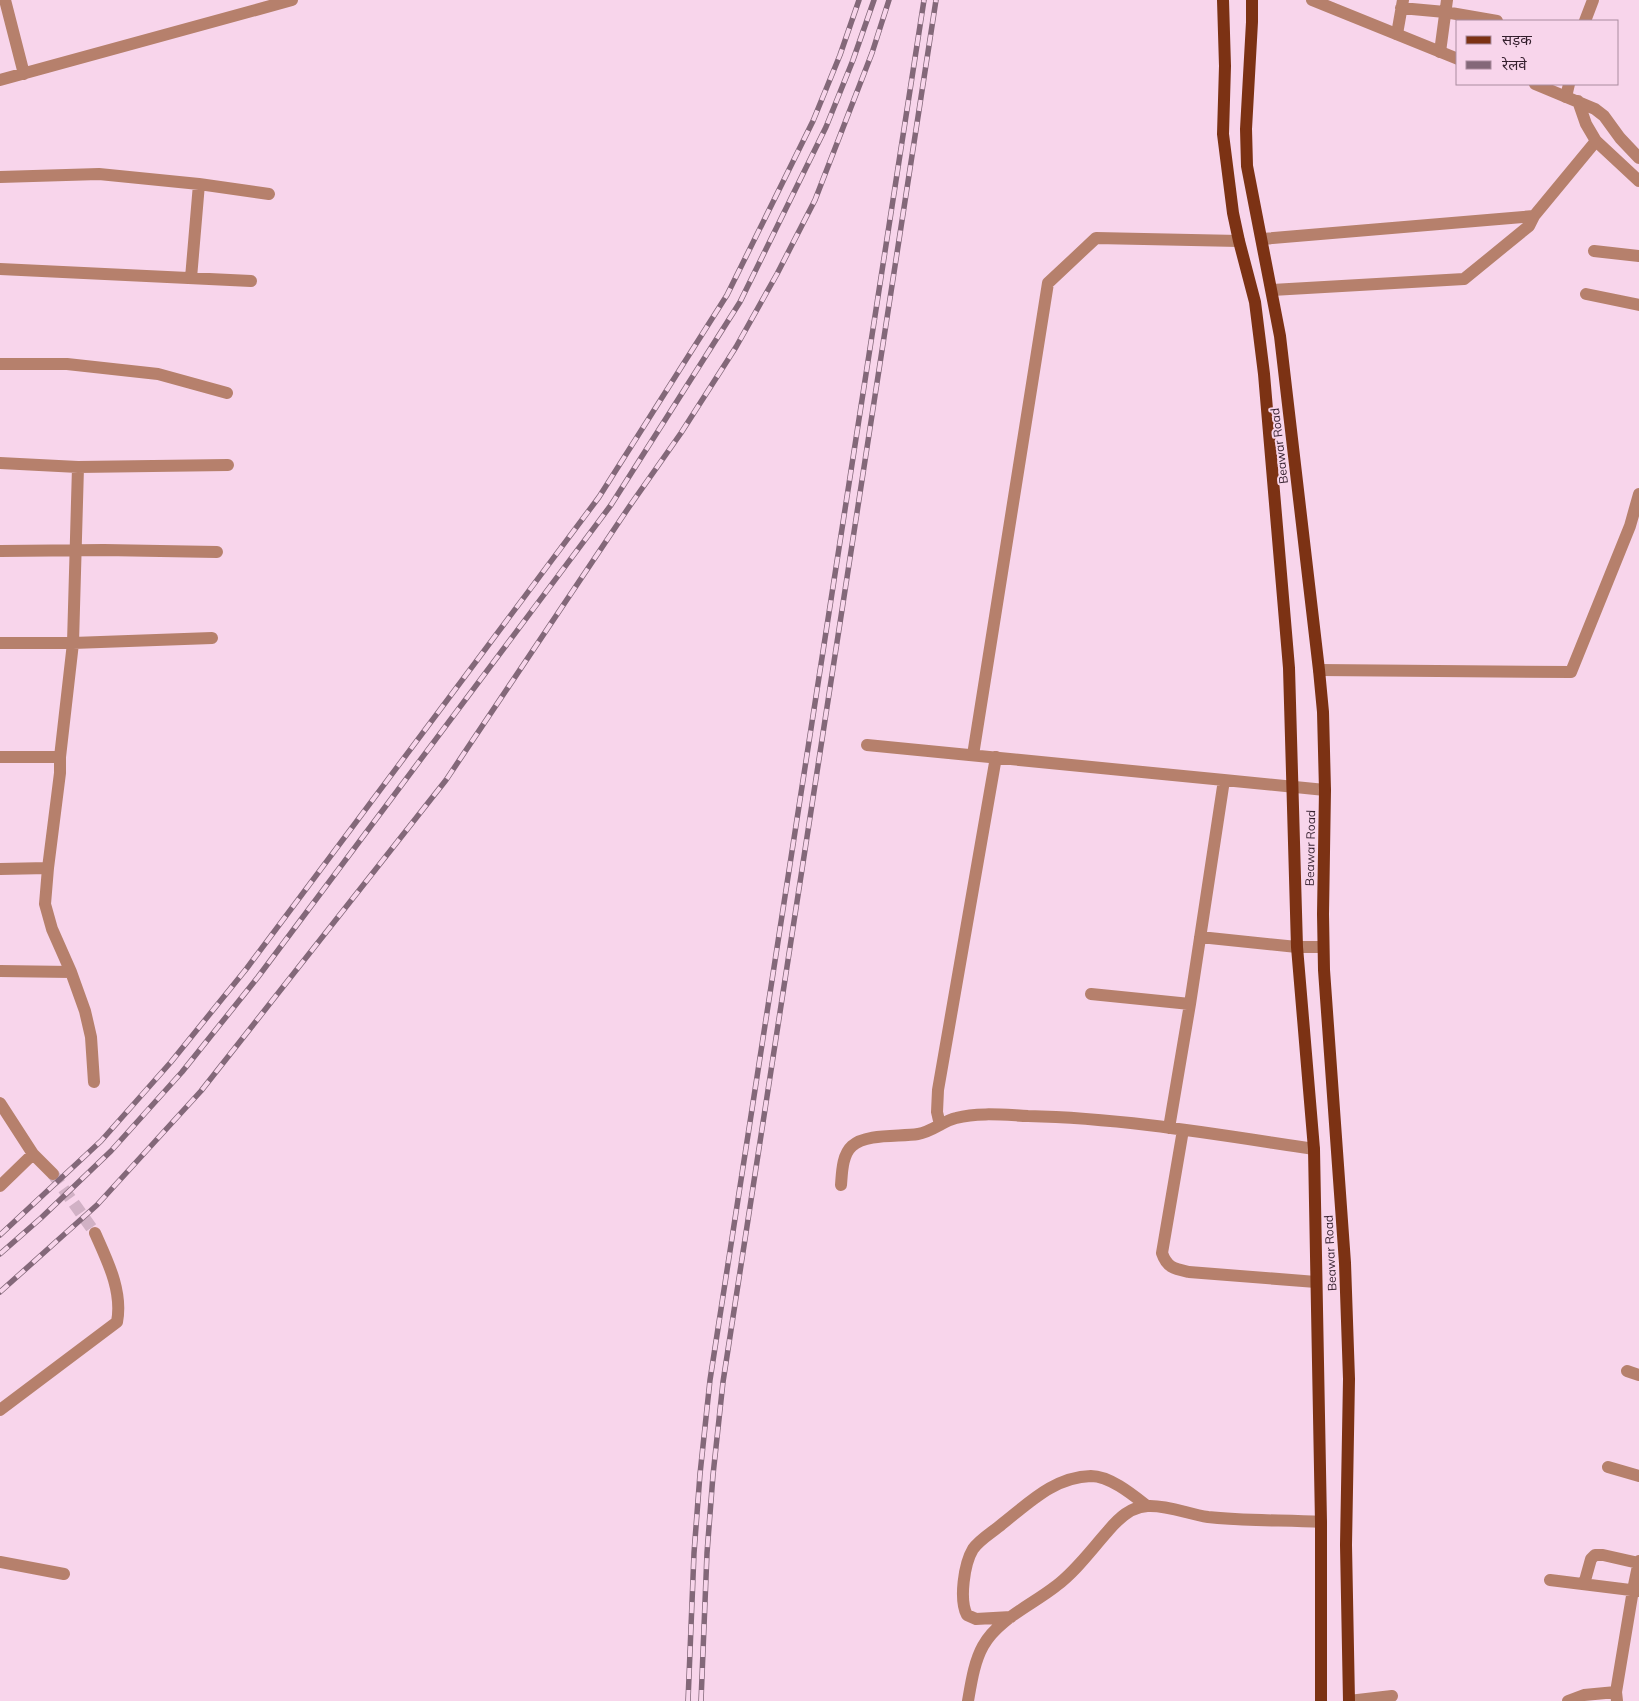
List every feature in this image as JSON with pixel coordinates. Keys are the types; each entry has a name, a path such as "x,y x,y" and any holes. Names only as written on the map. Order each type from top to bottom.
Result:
{"main road":[{"name":"Beawar Road","path":"1223,0 1225,66 1223,134 1238,241 1255,302 1264,374 1289,668 1297,947 1314,1149 1321,1522 1321,1701"},
{"name":"Beawar Road","path":"1252,0 1246,129 1247,166 1280,336 1323,712 1326,790 1323,947 1327,1037 1345,1263 1349,1370 1346,1545 1349,1701"}],"street":[{"path":"5,0 24,74"},
{"path":"0,80 292,0"},
{"path":"1312,0 1456,58"},
{"path":"1585,20 1594,0"},
{"path":"1397,34 1402,4 1446,6 1494,20"},
{"path":"1440,52 1446,6"},
{"path":"1540,85 1595,109 1604,116 1620,138 1639,158"},
{"path":"1569,85 1572,99 1596,141 1639,182"},
{"path":"1272,290 1464,279 1529,226 1534,216 1596,141"},
{"path":"0,177 99,174 199,184 268,194"},
{"path":"191,278 199,184"},
{"path":"1262,239 1534,216"},
{"path":"973,755 1048,283 1096,238 1238,241"},
{"path":"1594,251 1639,256"},
{"path":"0,269 251,281"},
{"path":"1586,294 1639,305"},
{"path":"0,364 67,364 158,374 226,393"},
{"path":"0,463 78,467 228,465"},
{"path":"78,467 73,643 45,904 52,930 80,997 91,1037 94,1082"},
{"path":"1319,670 1571,672 1635,527 1639,494"},
{"path":"0,551 218,552"},
{"path":"0,643 73,643 212,638"},
{"path":"867,744 1326,790"},
{"path":"0,757 60,757"},
{"path":"940,1124 937,1112 938,1090 996,758"},
{"path":"1169,1128 1224,780"},
{"path":"0,869 48,868"},
{"path":"1200,937 1297,947 1323,947"},
{"path":"0,971 71,972"},
{"path":"1091,994 1190,1004"},
{"path":"2,1109 33,1154 53,1174"},
{"path":"841,1185 844,1162 852,1146 861,1140 926,1133 940,1124 956,1118 984,1115 1049,1116 1169,1128 1314,1149"},
{"path":"1184,1130 1162,1253 1165,1262 1174,1269 1189,1272 1316,1282"},
{"path":"0,1186 33,1154"},
{"path":"0,1410 118,1322 119,1296 94,1232"},
{"path":"1608,1467 1639,1476"},
{"path":"1011,1617 976,1619 967,1616 964,1609 963,1597 966,1568 973,1549 984,1538 1035,1497 1052,1486 1067,1480 1092,1476 1124,1488 1147,1506"},
{"path":"968,1701 983,1646 994,1632 1011,1617 1056,1586 1119,1518 1130,1511 1147,1506 1207,1516 1321,1522"},
{"path":"1568,1701 1616,1696 1636,1590 1639,1562 1595,1555 1591,1559 1584,1584"},
{"path":"0,1562 64,1574"},
{"path":"1550,1580 1636,1590"},
{"path":"1349,1701 1392,1696"}],"tunnel":[{"path":"53,1174 95,1233"}],"railway":[{"path":"0,1235 101,1141 171,1062 247,968 599,497 727,295 813,121 840,55 859,0"},
{"path":"0,1254 111,1151 182,1072 258,977 611,505 740,302 826,127 853,60 874,0"},
{"path":"0,1292 97,1205 201,1091 446,780 629,507 681,433 736,347 777,274 815,200 872,53 889,0"},
{"path":"688,1701 694,1553 710,1380 924,0"},
{"path":"701,1701 707,1553 723,1382 936,0"}]}
